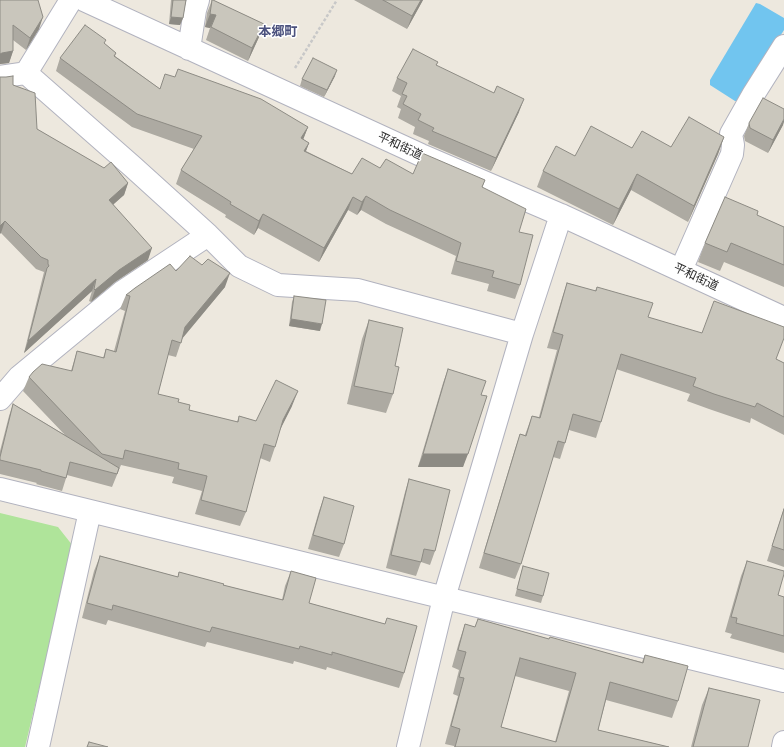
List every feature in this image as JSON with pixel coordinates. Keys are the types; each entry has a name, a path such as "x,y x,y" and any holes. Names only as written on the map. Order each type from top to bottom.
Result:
{"street":[{"path":"0,77 26,73 71,0"},
{"name":"平和街道","path":"84,0 421,155 561,215 784,318"},
{"path":"189,49 198,0"},
{"path":"681,270 732,154 733,145 731,134 753,95 784,46"},
{"path":"26,73 133,167 208,235 239,266 278,285 358,290 522,334"},
{"path":"408,747 444,598 522,334 561,215"},
{"path":"0,398 19,377 122,292 208,235"},
{"path":"0,489 784,681"},
{"path":"38,747 90,511"},
{"path":"783,747 784,742"}],"path":[{"path":"281,91 337,0"}],"green space":[{"path":"0,513 58,527 73,546 25,747 0,747"}],"water":[{"path":"756,3 784,18 784,30 739,101 735,101 710,85 710,80"}],"building":[{"path":"0,0 38,0 43,17 30,38 13,25 13,51 0,54"},
{"path":"173,0 186,0 183,18 171,17"},
{"path":"212,0 264,24 252,48 211,27 216,15 210,14"},
{"path":"383,0 421,0 412,16"},
{"path":"85,25 106,40 104,43 116,53 114,56 160,89 165,74 175,77 178,69 261,99 308,127 301,138 309,143 304,151 352,174 362,158 380,168 386,159 413,174 422,153 485,180 482,187 526,209 519,232 533,235 520,285 492,277 494,271 456,261 461,243 390,210 366,196 362,202 353,197 324,248 263,214 259,221 230,204 231,202 181,170 202,136 137,114 60,58"},
{"path":"413,49 438,62 436,65 494,93 497,86 524,99 496,158 432,131 434,128 418,120 421,114 403,104 407,96 402,94 407,83 397,78"},
{"path":"313,58 337,70 327,90 302,79"},
{"path":"13,76 13,85 35,93 37,129 104,168 111,162 128,183 109,200 152,248 119,270 95,290 96,279 28,341 47,268 49,266 48,260 41,257 5,221 0,226 0,77"},
{"path":"763,98 784,109 784,119 773,140 750,128 749,123"},
{"path":"689,117 724,137 694,206 637,174 619,209 543,171 556,146 575,156 591,126 632,148 642,131 671,147"},
{"path":"725,197 758,211 757,215 784,227 784,265 731,243 727,252 705,243"},
{"path":"190,256 202,265 208,259 230,273 185,327 181,343 172,340 158,394 179,399 178,402 190,405 189,410 238,422 239,416 256,421 276,380 298,391 283,420 275,447 264,444 246,512 201,500 207,476 178,469 179,463 125,450 123,459 102,454 29,377 42,364 72,371 77,351 104,358 106,349 116,352 130,296 126,295 170,264 176,271"},
{"path":"567,283 596,291 597,287 653,303 648,317 702,333 714,301 784,327 784,338 776,359 784,363 784,417 757,403 755,407 693,386 696,378 621,354 601,422 573,414 565,443 558,441 521,564 484,553 520,434 526,436 532,416 540,418 563,335 553,332"},
{"path":"294,296 326,300 322,324 291,319"},
{"path":"369,320 403,328 395,366 399,367 393,394 354,386"},
{"path":"448,369 486,381 481,395 487,396 468,454 423,454"},
{"path":"13,404 119,468 117,474 70,462 66,478 0,460"},
{"path":"409,479 450,490 435,551 424,549 421,562 391,555"},
{"path":"324,497 354,506 344,544 313,535"},
{"path":"784,509 784,550 772,546"},
{"path":"100,556 178,577 179,572 283,600 291,571 316,578 309,603 385,624 387,618 417,626 404,673 332,652 332,655 300,646 299,649 212,627 210,632 113,605 112,610 87,603"},
{"path":"747,561 784,571 778,595 784,597 784,636 736,623 737,618 731,617"},
{"path":"523,566 549,573 543,596 517,589"},
{"path":"478,619 643,663 645,655 688,666 678,701 610,682 598,730 669,747 455,747 460,729 451,726 464,678 459,677 466,652 458,650 465,624 475,627","holes":["520,658 576,673 556,742 501,727"]},
{"path":"709,688 760,700 748,747 693,747"},
{"path":"89,742 108,747 87,747"}],"district":[{"name":"本郷町","path":"278,32"}]}
